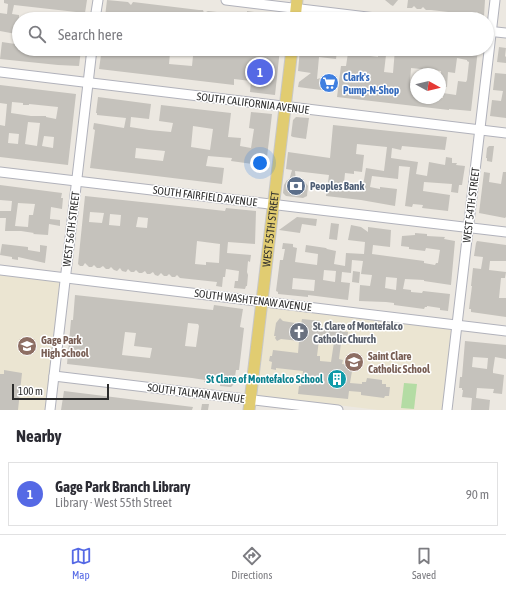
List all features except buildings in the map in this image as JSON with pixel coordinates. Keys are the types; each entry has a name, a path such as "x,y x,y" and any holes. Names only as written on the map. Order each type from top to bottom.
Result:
{"main road":[{"name":"WEST 55TH STREET","path":"250,405 291,56"}],"street":[{"path":"96,12 98,0"},
{"path":"226,0 322,12"},
{"name":"WEST 54TH STREET","path":"493,12 495,0"},
{"path":"494,32 506,34"},
{"name":"WEST 56TH STREET","path":"50,410 91,56"},
{"name":"WEST 54TH STREET","path":"447,410 480,130 487,56"},
{"name":"SOUTH CALIFORNIA AVENUE","path":"0,72 506,133"},
{"name":"SOUTH FAIRFIELD AVENUE","path":"0,172 506,232"},
{"name":"SOUTH WASHTENAW AVENUE","path":"0,270 506,331"},
{"name":"SOUTH TALMAN AVENUE","path":"54,376 250,405 338,410"}],"shaded area":[{"name":"Gage Park High School","path":"0,275 61,282 46,410 0,410"},
{"name":"Saint Clare Catholic School","path":"267,307 452,329 443,410 378,410 256,395"}],"green space":[{"path":"404,383 417,384 414,409 401,408"}],"place":[{"name":"Gage Park Branch Library","path":"260,72"},
{"name":"Clark's Pump-N-Shop","path":"329,83"},
{"name":"Peoples Bank","path":"296,186"},
{"name":"St. Clare of Montefalco Catholic Church","path":"299,332"},
{"name":"Gage Park High School","path":"27,346"},
{"name":"Saint Clare Catholic School","path":"354,362"},
{"name":"St Clare of Montefalco School","path":"337,379"}]}
